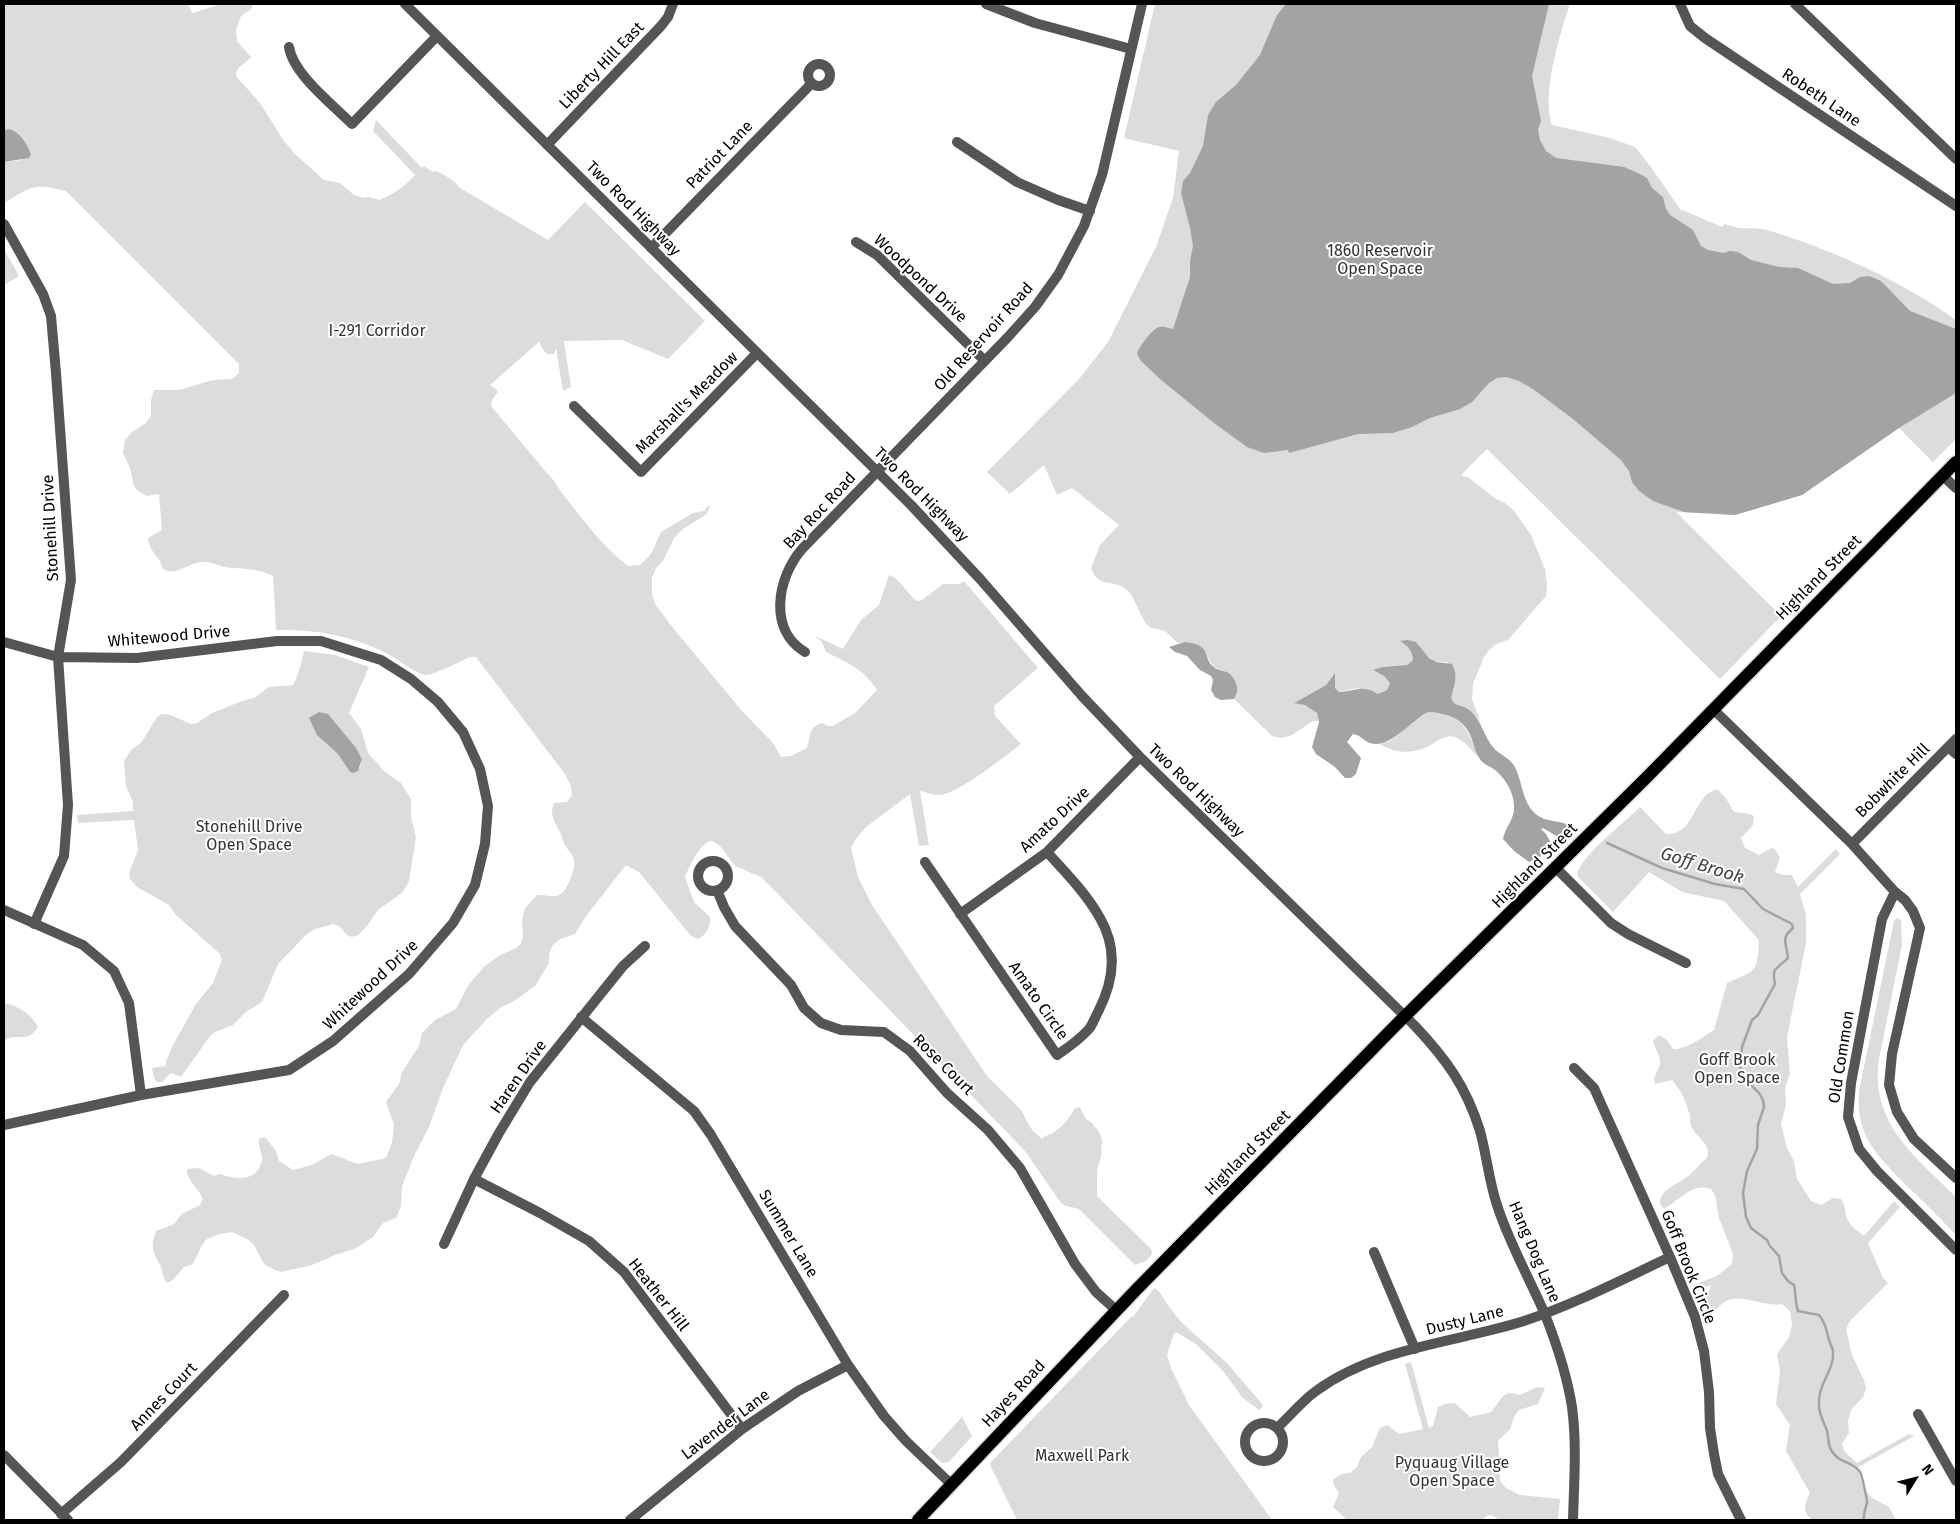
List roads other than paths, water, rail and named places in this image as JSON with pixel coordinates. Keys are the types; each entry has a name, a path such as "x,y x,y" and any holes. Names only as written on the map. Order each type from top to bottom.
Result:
{"main road":[{"name":"Highland Street","path":"1134,1292 1405,1016 1714,710 1956,462"},
{"name":"Hayes Road","path":"918,1520 1134,1292"}],"street":[{"name":"Two Rod Highway","path":"405,4 878,472 981,580 1082,696 1140,757 1405,1016"},
{"name":"Liberty Hill East","path":"547,145 661,26 668,17 673,4"},
{"path":"986,4 1035,23 1132,49"},
{"name":"Old Reservoir Road","path":"878,472 1023,321 1046,291 1078,241 1102,175 1142,4"},
{"name":"Robeth Lane","path":"1680,4 1690,26 1705,38 1956,206"},
{"path":"1796,4 1956,159"},
{"path":"289,47 293,62 302,74 352,124 437,36"},
{"name":"Patriot Lane","path":"651,248 812,83"},
{"path":"957,142 1017,182 1058,200 1090,211"},
{"name":"Stonehill Drive","path":"4,224 43,294 50,316 71,580 58,657 68,805 64,856 34,924"},
{"name":"Woodpond Drive","path":"856,242 877,255 985,361"},
{"name":"Marshall's Meadow","path":"574,406 640,472 757,354"},
{"name":"Bay Roc Road","path":"805,652 791,641 780,612 782,589 790,567 802,550 878,472"},
{"path":"1943,476 1956,488"},
{"name":"Whitewood Drive","path":"4,642 58,657 137,658 277,641 321,641 381,660 411,679 438,702 463,732 480,769 488,806 485,844 475,885 452,923 409,974 333,1041 289,1070 141,1095 4,1125"},
{"path":"1714,710 1852,844 1913,911 1920,928 1892,1054 1889,1086 1897,1112 1914,1139 1956,1178"},
{"name":"Bobwhite Hill","path":"1852,844 1956,739"},
{"path":"1948,747 1956,754"},
{"name":"Amato Drive","path":"960,914 1047,852 1140,757"},
{"name":"Amato Circle","path":"925,862 1057,1055 1073,1044 1090,1027 1105,998 1112,974 1110,945 1101,920 1086,896 1047,852"},
{"path":"1556,868 1611,923 1628,934 1686,963"},
{"name":"Rose Court","path":"717,890 735,926 791,985 804,1008 820,1024 841,1030 884,1032 910,1051 947,1093 988,1130 1020,1168 1074,1264 1096,1292 1116,1310"},
{"name":"Old Common","path":"1895,892 1882,919 1851,1083 1848,1117 1859,1148 1878,1171 1956,1250"},
{"path":"4,910 83,945 114,971 129,1003 141,1095"},
{"name":"Haren Drive","path":"444,1244 498,1133 530,1082 623,966 645,946"},
{"name":"Hang Dog Lane","path":"1405,1016 1439,1052 1458,1079 1470,1104 1480,1132 1498,1209 1544,1314 1560,1359 1572,1406 1575,1451 1573,1520"},
{"name":"Summer Lane","path":"581,1017 694,1111 712,1135 848,1365 884,1416 906,1441 951,1484"},
{"name":"Goff Brook Circle","path":"1574,1068 1594,1088 1695,1317 1704,1351 1709,1392 1710,1428 1718,1474 1741,1520"},
{"name":"Heather Hill","path":"474,1179 589,1241 624,1272 742,1429"},
{"path":"1374,1252 1415,1349"},
{"name":"Dusty Lane","path":"1277,1428 1314,1392 1337,1377 1376,1360 1522,1322 1544,1314 1670,1257"},
{"name":"Annes Court","path":"64,1517 121,1462 284,1295"},
{"name":"Lavender Lane","path":"630,1520 742,1429 798,1391 848,1365"},
{"path":"1918,1414 1956,1481"},
{"path":"4,1455 64,1517"}],"waterway":[{"name":"Goff Brook","path":"1607,843 1662,868 1715,884 1744,889 1763,909 1792,924 1793,928 1787,934 1785,940 1788,958 1776,968 1774,974 1775,984 1758,1015 1752,1020 1742,1047 1740,1071 1759,1093 1764,1107 1758,1125 1757,1149 1747,1171 1743,1193 1746,1217 1751,1228 1767,1240 1779,1256 1782,1273 1794,1285 1798,1311 1819,1315 1824,1324 1833,1349 1833,1358 1819,1398 1820,1412 1832,1451 1838,1458 1858,1469 1861,1474 1867,1502 1864,1520"}],"park label":[{"name":"1860 Reservoir Open Space","path":"1380,261"},
{"name":"I-291 Corridor","path":"377,332"},
{"name":"Stonehill Drive Open Space","path":"249,837"},
{"name":"Goff Brook Open Space","path":"1737,1070"},
{"name":"Maxwell Park","path":"1082,1457"},
{"name":"Pyquaug Village Open Space","path":"1452,1473"}]}
